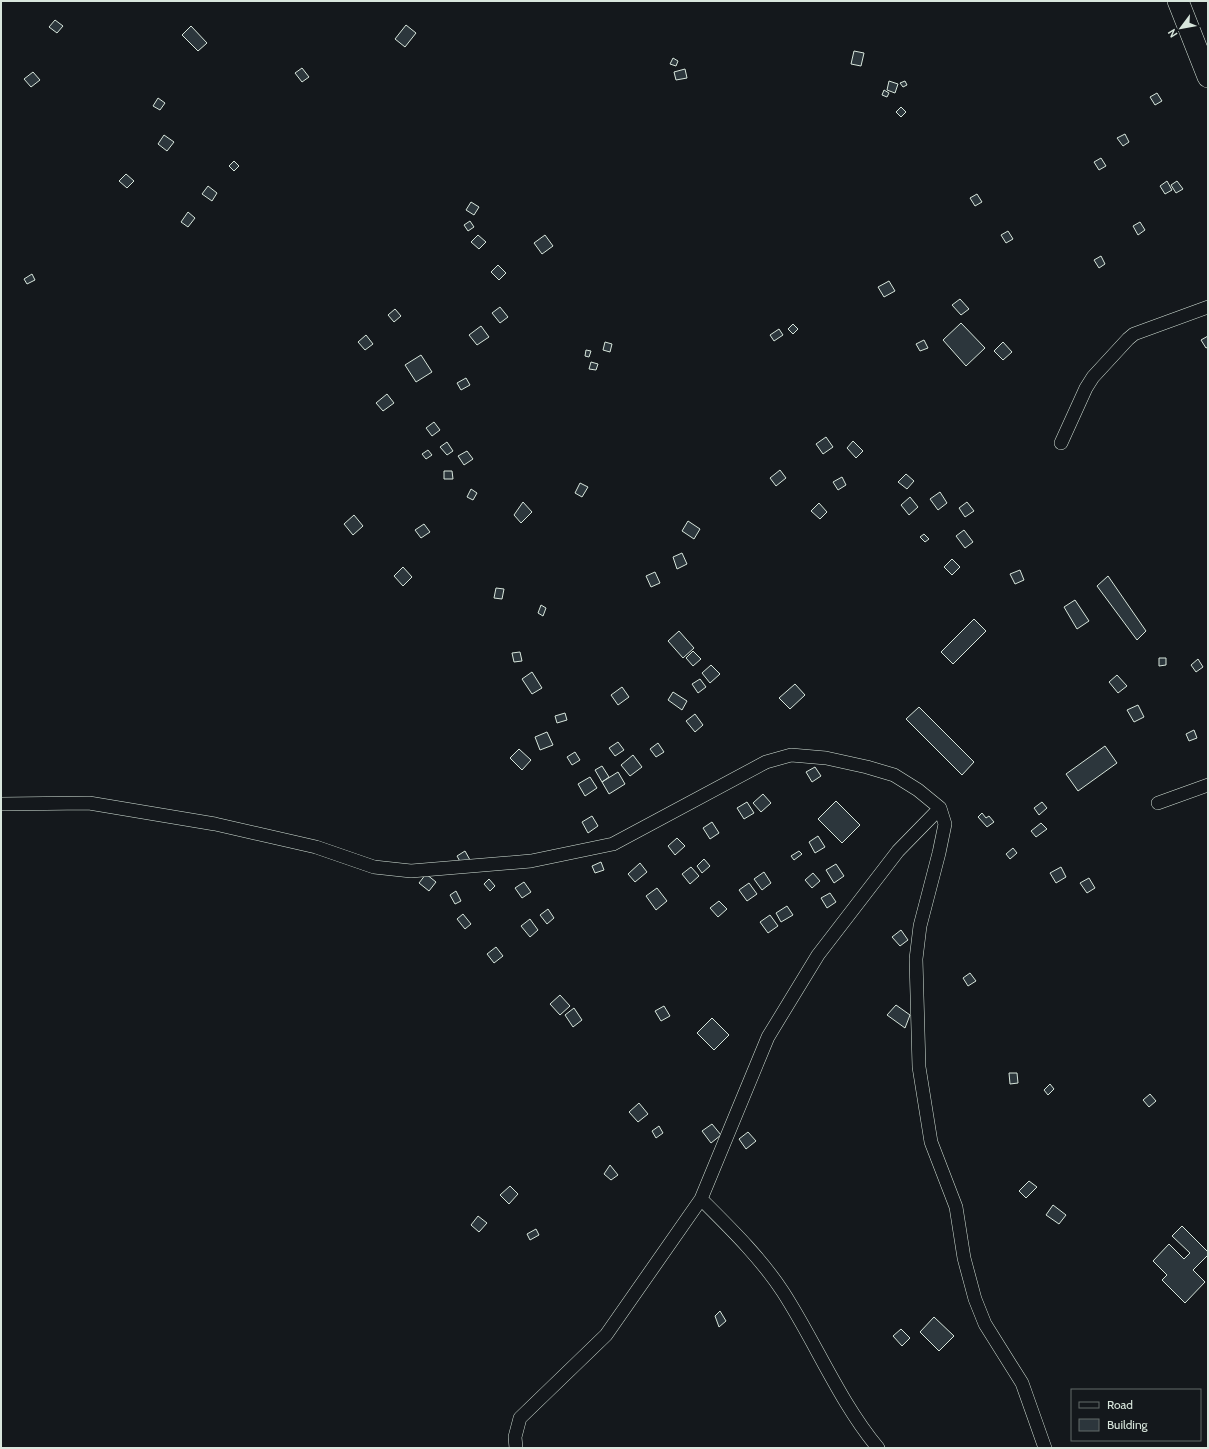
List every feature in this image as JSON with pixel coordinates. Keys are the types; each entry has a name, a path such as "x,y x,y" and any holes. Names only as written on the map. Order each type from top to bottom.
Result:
{"main road":[{"path":"1178,1 1208,77"}],"street":[{"path":"1061,443 1086,388 1093,377 1128,339 1134,334 1208,307"},
{"path":"1,804 90,803 215,824 316,847 374,866 412,871 530,861 613,844 766,762 791,755 833,760 867,767 894,775 918,790 940,808 945,824 920,926 916,959 919,1067 932,1142 956,1207 964,1258 975,1299 985,1324 1022,1383 1045,1448"},
{"path":"1158,803 1208,785"},
{"path":"516,1448 514,1437 520,1418 606,1335 701,1198 768,1037 818,955 898,851 940,808"},
{"path":"701,1198 750,1247 783,1292 853,1412 878,1448"}],"building":[{"path":"55,20 63,26 57,33 49,27"},
{"path":"406,25 416,33 405,47 395,39"},
{"path":"191,26 207,43 198,51 182,35"},
{"path":"854,51 864,53 861,66 851,64"},
{"path":"673,58 678,61 676,66 670,64"},
{"path":"302,68 309,77 302,82 295,73"},
{"path":"685,69 687,78 676,80 674,72"},
{"path":"33,72 40,80 31,87 24,79"},
{"path":"889,81 898,84 895,93 887,90"},
{"path":"905,81 907,85 903,87 900,83"},
{"path":"884,90 889,93 887,97 882,95"},
{"path":"1157,93 1162,101 1155,105 1150,97"},
{"path":"158,98 165,103 160,110 153,106"},
{"path":"901,107 906,112 901,117 896,112"},
{"path":"1125,134 1129,142 1123,146 1117,138"},
{"path":"164,135 174,142 167,151 158,144"},
{"path":"1101,158 1106,166 1099,170 1094,162"},
{"path":"234,161 239,166 234,171 229,166"},
{"path":"126,174 134,181 127,188 119,181"},
{"path":"1167,181 1172,190 1165,194 1160,186"},
{"path":"1177,181 1183,189 1176,193 1171,185"},
{"path":"208,186 217,193 212,201 202,194"},
{"path":"977,194 982,202 975,206 970,198"},
{"path":"471,202 479,207 474,215 466,210"},
{"path":"188,212 195,218 188,227 181,222"},
{"path":"470,221 474,227 468,231 464,225"},
{"path":"1140,222 1145,230 1138,235 1133,226"},
{"path":"1008,231 1013,239 1006,243 1001,235"},
{"path":"478,235 486,242 479,249 471,242"},
{"path":"545,235 553,246 542,254 534,243"},
{"path":"1101,256 1105,264 1099,268 1094,260"},
{"path":"498,265 506,273 499,280 491,272"},
{"path":"32,274 35,280 27,284 24,279"},
{"path":"889,281 895,291 884,297 878,287"},
{"path":"960,299 969,309 961,315 952,305"},
{"path":"500,307 508,317 500,323 492,313"},
{"path":"395,309 401,316 394,322 388,315"},
{"path":"961,323 985,348 966,366 943,340"},
{"path":"793,324 798,329 793,334 788,329"},
{"path":"481,326 489,337 477,345 469,335"},
{"path":"779,329 783,335 774,341 770,335"},
{"path":"366,335 373,344 365,350 358,342"},
{"path":"1208,336 1208,347 1206,348 1201,340"},
{"path":"924,340 928,348 920,351 916,344"},
{"path":"605,342 612,344 610,352 603,350"},
{"path":"1003,342 1012,352 1003,360 994,351"},
{"path":"586,350 591,351 589,357 585,356"},
{"path":"421,355 432,372 416,382 405,365"},
{"path":"591,362 598,364 596,370 589,369"},
{"path":"466,378 470,385 461,390 457,383"},
{"path":"387,394 394,403 383,411 376,403"},
{"path":"434,422 440,430 432,436 426,428"},
{"path":"826,437 833,447 823,454 816,444"},
{"path":"853,441 863,451 856,458 847,448"},
{"path":"447,442 453,451 447,455 440,447"},
{"path":"428,450 432,455 426,459 422,454"},
{"path":"467,451 473,459 464,465 458,456"},
{"path":"780,470 786,478 776,486 770,478"},
{"path":"444,471 452,471 453,479 444,479"},
{"path":"906,474 914,481 907,489 898,482"},
{"path":"842,477 846,485 838,490 833,482"},
{"path":"580,483 588,487 582,497 575,493"},
{"path":"471,489 477,493 473,500 467,497"},
{"path":"940,492 947,503 938,510 930,499"},
{"path":"910,497 918,507 909,515 901,505"},
{"path":"523,502 532,512 521,523 514,515"},
{"path":"967,502 974,511 965,517 959,508"},
{"path":"819,503 827,512 820,519 811,511"},
{"path":"354,515 363,526 353,535 344,524"},
{"path":"688,521 700,529 694,539 682,531"},
{"path":"424,524 430,532 421,538 415,530"},
{"path":"964,530 973,542 965,548 956,536"},
{"path":"924,534 929,539 925,542 920,537"},
{"path":"682,553 687,564 677,569 673,557"},
{"path":"952,559 960,567 952,575 944,567"},
{"path":"403,567 412,577 403,586 394,576"},
{"path":"1020,570 1024,580 1015,584 1010,574"},
{"path":"655,572 660,583 651,587 646,576"},
{"path":"1108,576 1146,631 1137,640 1097,586"},
{"path":"496,588 504,589 502,599 494,598"},
{"path":"1075,600 1089,621 1077,629 1064,607"},
{"path":"541,605 546,608 543,616 538,613"},
{"path":"974,619 986,631 953,664 941,652"},
{"path":"679,631 694,648 683,658 668,641"},
{"path":"693,651 701,659 693,666 686,658"},
{"path":"520,652 522,661 514,662 512,653"},
{"path":"1159,658 1166,658 1166,665 1159,666"},
{"path":"1198,659 1203,667 1196,672 1191,665"},
{"path":"711,665 720,674 710,683 702,673"},
{"path":"532,672 542,688 532,694 522,679"},
{"path":"1117,675 1127,686 1118,693 1109,682"},
{"path":"700,679 706,687 698,693 692,684"},
{"path":"795,684 805,695 790,709 779,698"},
{"path":"622,687 629,697 618,705 611,695"},
{"path":"673,692 687,701 682,710 668,700"},
{"path":"1138,705 1144,717 1134,722 1127,710"},
{"path":"919,707 974,762 962,775 906,719"},
{"path":"565,713 567,720 557,723 555,716"},
{"path":"695,714 703,725 695,732 686,721"},
{"path":"1194,730 1197,738 1189,741 1186,734"},
{"path":"547,732 553,745 540,750 535,737"},
{"path":"618,742 624,750 615,756 609,748"},
{"path":"658,743 664,752 656,757 650,749"},
{"path":"1105,746 1117,763 1078,791 1066,774"},
{"path":"519,749 531,760 522,770 510,758"},
{"path":"575,752 580,760 572,765 567,757"},
{"path":"633,755 642,767 630,776 621,765"},
{"path":"602,766 609,777 602,782 595,770"},
{"path":"815,767 821,776 812,782 806,772"},
{"path":"618,772 625,784 609,794 602,782"},
{"path":"590,777 597,788 585,796 578,784"},
{"path":"763,794 771,803 761,812 753,803"},
{"path":"836,801 860,825 842,843 818,819"},
{"path":"747,802 754,813 744,819 737,808"},
{"path":"1042,802 1047,808 1039,815 1034,808"},
{"path":"982,813 986,818 989,816 994,822 987,827 978,817"},
{"path":"592,816 598,826 588,833 582,822"},
{"path":"712,822 719,833 710,839 703,828"},
{"path":"1041,823 1047,829 1036,837 1031,831"},
{"path":"818,836 825,847 815,853 809,842"},
{"path":"677,838 685,846 675,855 668,846"},
{"path":"1013,848 1017,853 1010,859 1006,854"},
{"path":"465,851 470,860 462,865 457,856"},
{"path":"799,851 802,854 794,860 791,856"},
{"path":"704,859 710,866 702,873 697,866"},
{"path":"601,862 604,870 595,873 592,866"},
{"path":"640,863 647,872 635,882 628,874"},
{"path":"836,864 844,876 834,883 826,870"},
{"path":"691,867 699,876 690,884 682,874"},
{"path":"1061,867 1066,877 1056,883 1050,873"},
{"path":"764,872 771,883 762,890 754,879"},
{"path":"813,873 820,881 812,888 805,880"},
{"path":"426,874 436,882 429,891 419,883"},
{"path":"1089,878 1095,888 1087,893 1080,883"},
{"path":"489,879 495,886 490,891 484,884"},
{"path":"524,882 531,892 522,898 515,888"},
{"path":"749,883 757,894 747,901 739,890"},
{"path":"657,888 667,901 656,910 646,896"},
{"path":"456,891 461,901 455,904 450,895"},
{"path":"830,893 836,902 827,908 821,898"},
{"path":"719,901 727,909 718,917 710,908"},
{"path":"787,906 793,915 781,922 776,913"},
{"path":"548,909 554,918 547,924 540,915"},
{"path":"463,914 471,924 465,929 457,919"},
{"path":"770,915 778,926 768,933 760,922"},
{"path":"530,919 538,930 530,937 521,926"},
{"path":"901,930 908,940 900,946 892,937"},
{"path":"496,947 503,956 494,963 487,954"},
{"path":"970,973 976,981 968,986 963,978"},
{"path":"560,995 570,1006 560,1015 550,1004"},
{"path":"896,1005 910,1015 905,1028 887,1015"},
{"path":"664,1006 670,1016 661,1021 655,1011"},
{"path":"574,1008 582,1020 573,1027 565,1015"},
{"path":"712,1018 729,1035 714,1050 697,1033"},
{"path":"1009,1073 1017,1073 1018,1083 1010,1084"},
{"path":"1050,1084 1054,1089 1048,1095 1044,1090"},
{"path":"1150,1094 1156,1101 1149,1107 1143,1100"},
{"path":"639,1103 648,1114 638,1122 629,1112"},
{"path":"712,1124 721,1135 711,1143 702,1131"},
{"path":"659,1126 663,1133 656,1138 652,1131"},
{"path":"748,1132 756,1141 746,1149 739,1139"},
{"path":"610,1165 618,1175 611,1180 604,1174"},
{"path":"1029,1181 1037,1187 1026,1198 1019,1191"},
{"path":"510,1186 518,1194 509,1204 500,1195"},
{"path":"1053,1205 1066,1215 1059,1224 1046,1215"},
{"path":"478,1216 487,1223 479,1232 471,1225"},
{"path":"1182,1226 1208,1252 1208,1255 1193,1270 1205,1282 1185,1303 1162,1280 1167,1275 1153,1261 1169,1244 1184,1259 1190,1253 1172,1236"},
{"path":"536,1229 539,1235 530,1240 527,1234"},
{"path":"720,1311 726,1321 719,1327 715,1316"},
{"path":"934,1317 954,1336 939,1351 920,1332"},
{"path":"901,1329 910,1338 902,1346 893,1336"}]}
